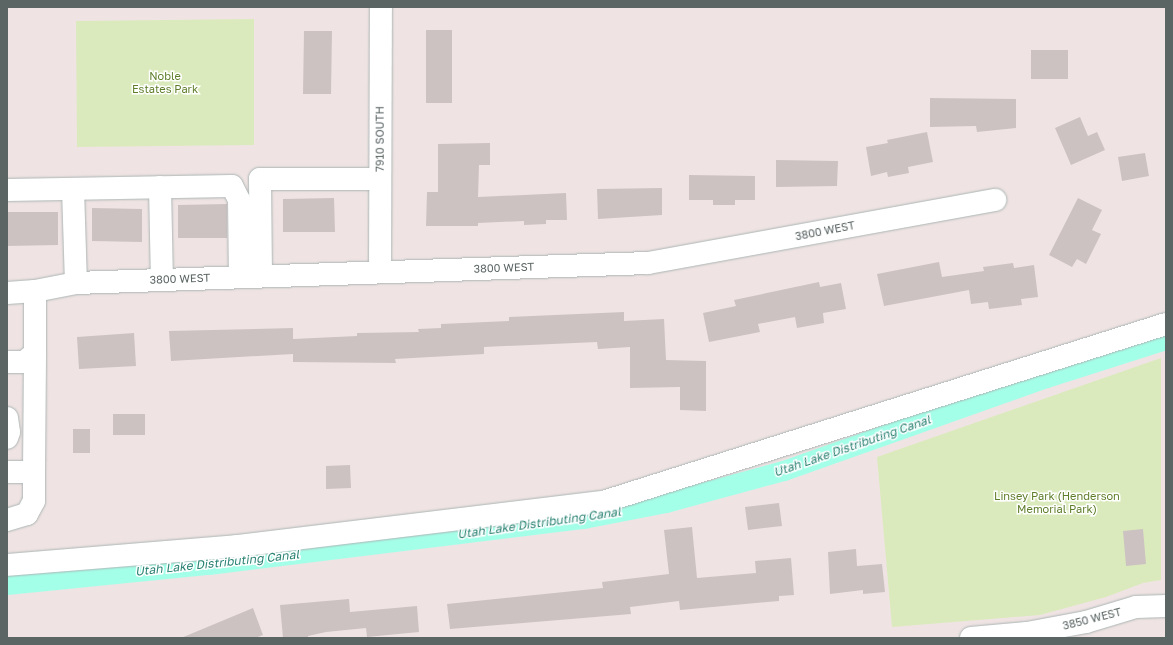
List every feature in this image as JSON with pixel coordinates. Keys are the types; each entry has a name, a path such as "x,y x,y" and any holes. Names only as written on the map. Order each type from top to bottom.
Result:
{"street":[{"name":"7910 SOUTH","path":"380,272 381,7"},
{"path":"250,277 260,179 380,179"},
{"path":"7,190 232,186 239,200 250,277"},
{"path":"160,187 162,280"},
{"path":"73,189 76,284"},
{"name":"3800 WEST","path":"7,293 35,291 76,284 648,263 995,200"},
{"path":"7,520 27,514 34,501 35,291"},
{"path":"7,565 237,546 603,502 1166,324"},
{"path":"7,362 24,362 35,353"},
{"path":"7,418 9,432 7,438"},
{"path":"7,472 34,472"},
{"name":"3850 WEST","path":"971,638 1027,636 1086,622 1136,607 1166,606"}],"green space":[{"name":"Noble Estates Park","path":"254,19 254,145 77,147 76,21"},
{"name":"Linsey Park (Henderson Memorial Park)","path":"1161,358 1161,580 1143,583 1106,597 1040,615 892,627 877,457"}],"building":[{"path":"426,30 452,30 452,103 426,103"},
{"path":"304,31 332,31 331,94 303,94"},
{"path":"1031,50 1068,50 1068,79 1031,79"},
{"path":"930,98 1016,99 1016,128 977,132 976,126 930,127"},
{"path":"1080,117 1088,136 1097,132 1105,150 1071,165 1055,128"},
{"path":"927,132 933,162 908,167 909,173 888,177 887,172 871,176 866,147 888,143 887,140"},
{"path":"490,143 490,165 479,165 478,197 566,193 567,220 546,220 546,224 524,225 524,221 478,223 478,226 426,226 427,192 438,192 438,144"},
{"path":"1145,153 1149,176 1122,181 1118,157"},
{"path":"776,160 838,161 837,186 776,187"},
{"path":"689,175 755,176 755,200 735,200 735,205 713,205 713,200 689,200"},
{"path":"662,188 662,215 598,219 597,189"},
{"path":"334,198 335,232 283,232 283,199"},
{"path":"1078,198 1102,210 1092,230 1101,234 1086,264 1077,259 1072,267 1049,255"},
{"path":"227,204 227,238 178,238 178,205"},
{"path":"92,208 142,209 142,242 92,241"},
{"path":"7,212 58,212 58,245 7,246"},
{"path":"939,262 942,277 984,271 983,267 1013,263 1014,268 1034,265 1038,297 1021,299 1022,305 989,309 988,302 971,304 969,290 884,306 877,274"},
{"path":"819,282 820,287 841,283 846,309 823,313 824,323 797,328 795,317 758,324 760,332 709,342 703,313 736,306 734,300"},
{"path":"624,312 624,321 664,319 666,360 706,361 706,411 680,410 680,387 630,388 630,347 598,349 597,342 484,347 484,354 395,359 396,363 293,362 293,354 171,361 169,331 293,328 293,339 357,336 357,333 419,332 418,329 441,328 441,324 509,321 509,317"},
{"path":"134,333 136,366 79,369 77,337"},
{"path":"113,414 145,414 145,435 113,435"},
{"path":"73,429 90,429 90,453 73,453"},
{"path":"350,465 351,488 326,489 326,466"},
{"path":"779,503 782,526 748,530 745,507"},
{"path":"692,527 697,578 756,573 755,561 791,558 794,595 779,596 779,601 680,610 679,601 630,607 631,614 450,629 447,604 603,588 602,582 669,574 664,530"},
{"path":"1143,529 1146,564 1126,566 1123,531"},
{"path":"856,549 857,566 882,564 885,592 863,594 863,590 830,594 828,552"},
{"path":"349,599 350,612 417,606 419,632 367,637 366,628 326,632 308,636 308,638 283,638 280,605"},
{"path":"253,608 263,635 255,638 181,638"}],"waterway":[{"name":"Utah Lake Distributing Canal","path":"7,585 209,565 584,519 666,503 784,471 1047,378 1166,340"}]}
